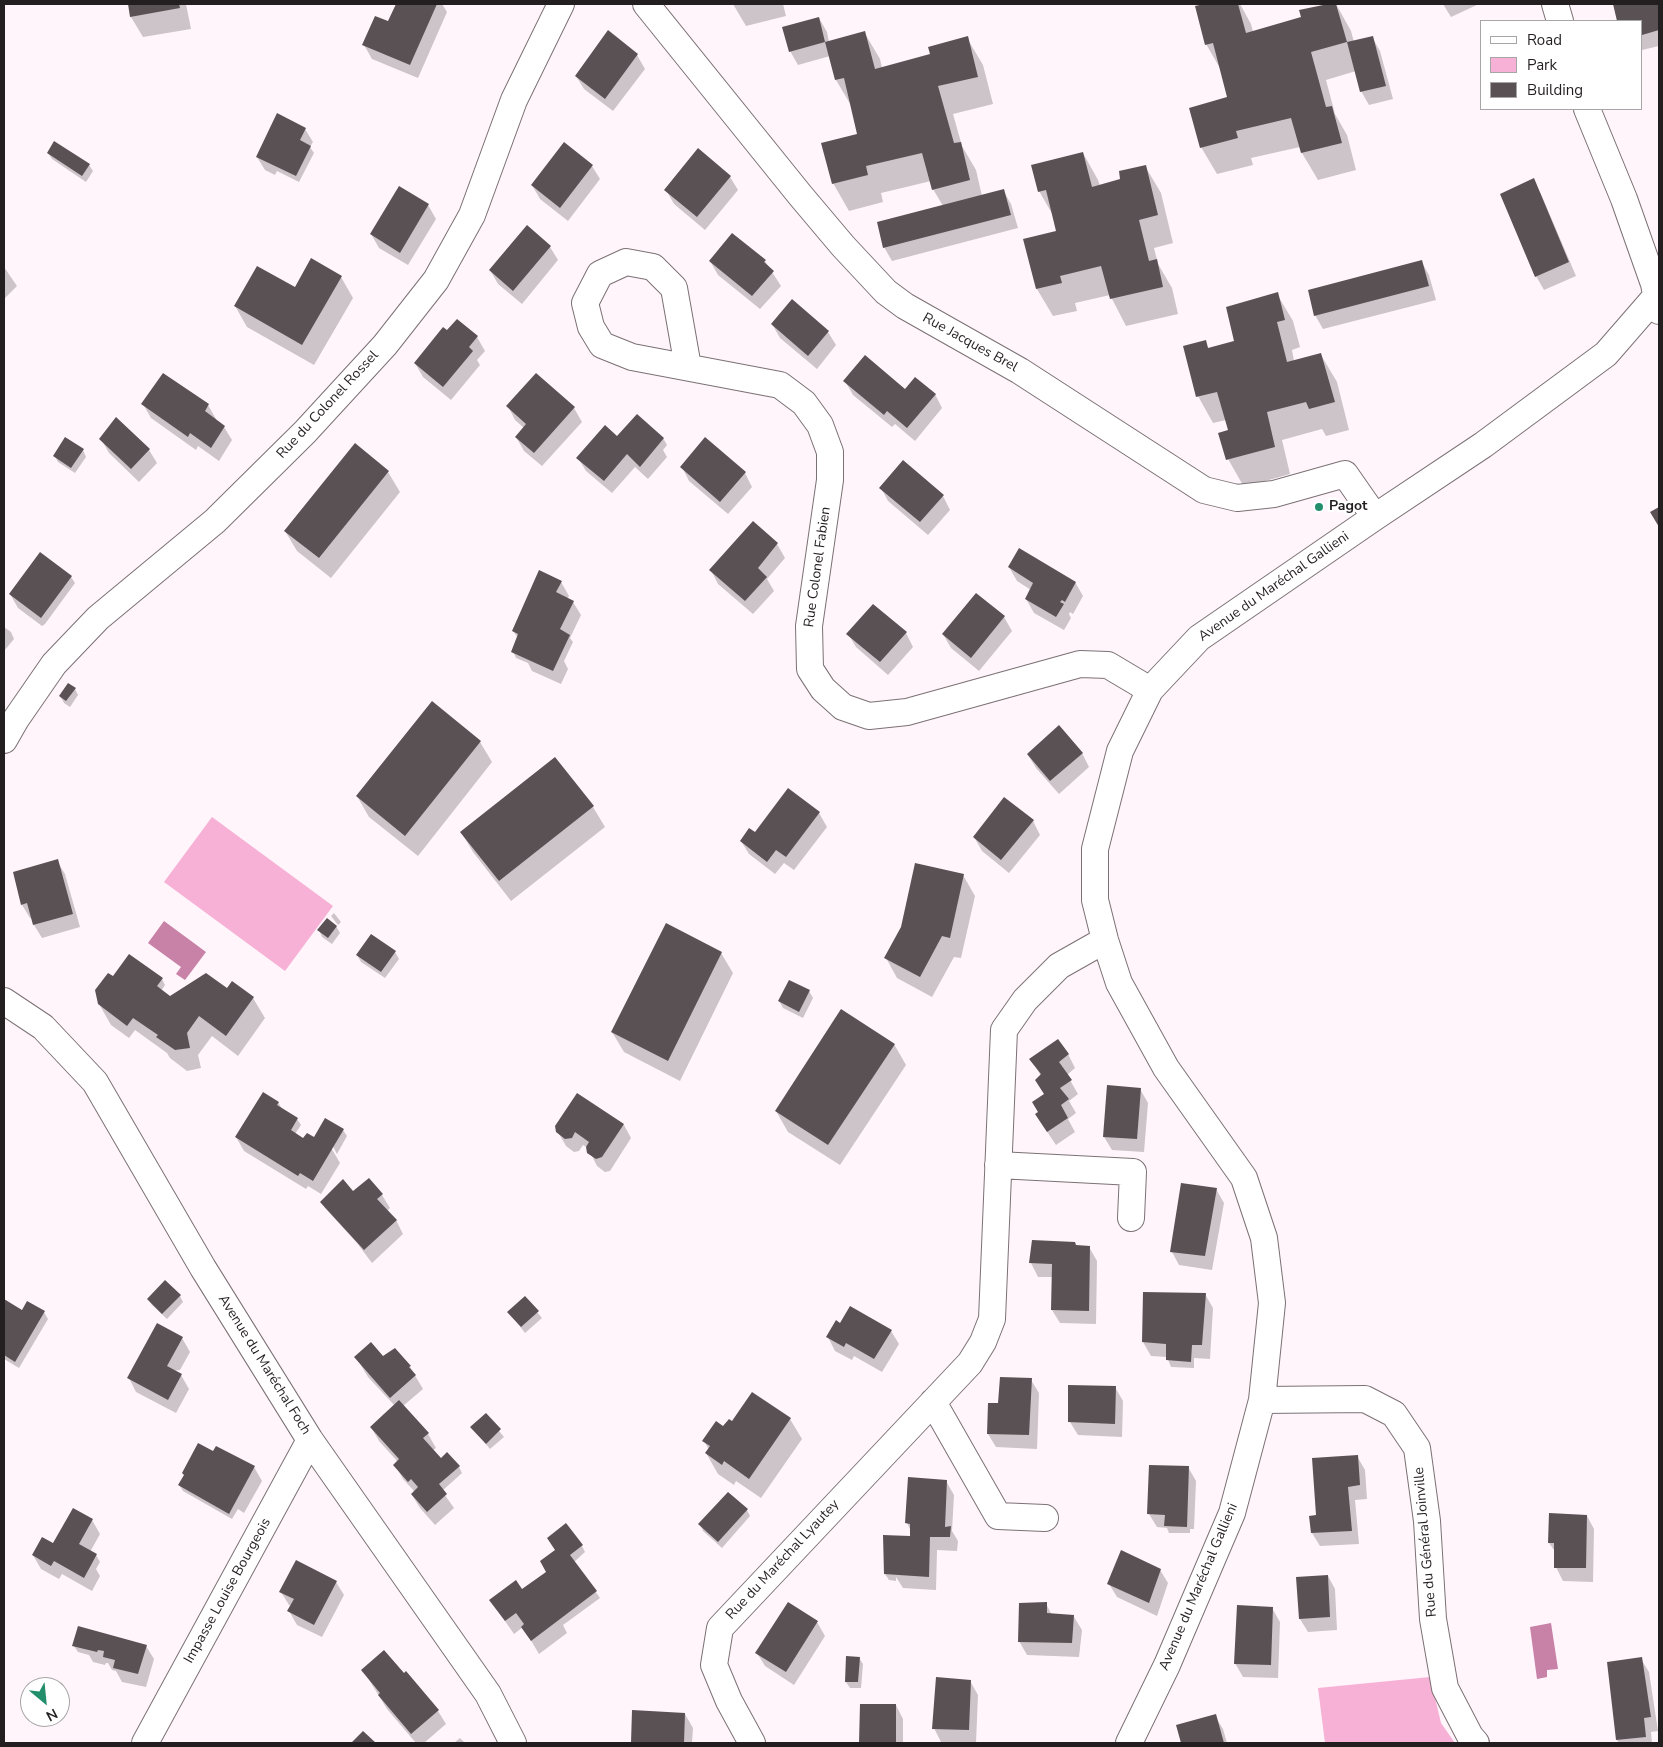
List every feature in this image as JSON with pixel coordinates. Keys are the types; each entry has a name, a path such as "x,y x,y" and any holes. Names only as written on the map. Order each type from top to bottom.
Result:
{"street":[{"name":"Rue du Colonel Rossel","path":"4,740 16,719 54,664 98,618 215,520 305,432 385,345 436,280 472,215 514,100 561,4"},
{"name":"Rue Jacques Brel","path":"646,4 843,246 886,292 904,306 1020,371 1204,490 1237,498 1274,494 1345,474 1375,517"},
{"path":"1555,4 1560,20"},
{"path":"1587,110 1624,199 1658,300"},
{"name":"Rue Colonel Fabien","path":"688,367 674,288 653,267 644,265 626,262 600,274 586,303 591,327 602,345 632,356 688,367 780,385 804,403 820,425 830,452 830,480 809,626 810,669 823,689 843,707 869,716 906,712 1080,664 1108,665 1150,690"},
{"name":"Avenue du Maréchal Gallieni","path":"1129,1743 1166,1665 1232,1513 1262,1400 1272,1302 1264,1238 1244,1178 1166,1068 1119,983 1105,940 1095,900 1095,849 1120,751 1150,690 1199,638 1375,517 1483,446 1606,354 1658,300"},
{"name":"Rue du Maréchal Lyautey","path":"752,1743 729,1701 714,1666 720,1628 970,1363 983,1342 992,1319 1004,1030 1025,1000 1059,966 1105,940"},
{"name":"Avenue du Maréchal Foch","path":"4,1001 43,1027 96,1082 203,1268 310,1440 488,1694 513,1743"},
{"path":"998,1165 1133,1172 1131,1218"},
{"name":"Rue du Général Joinville","path":"1262,1400 1365,1399 1394,1414 1417,1448 1427,1521 1433,1618 1445,1688 1470,1736 1476,1743"},
{"path":"933,1402 998,1516 1046,1518"},
{"name":"Impasse Louise Bourgeois","path":"145,1743 310,1440"}],"green space":[{"path":"212,817 333,906 285,971 164,882"},
{"path":"1430,1677 1441,1723 1455,1743 1325,1743 1318,1688"}],"shaded area":[{"path":"164,921 206,952 185,980 176,974 181,967 148,943"},
{"path":"1551,1623 1558,1669 1547,1670 1547,1677 1537,1679 1530,1627"}],"building":[{"path":"128,4 179,4 180,8 130,17"},
{"path":"396,4 437,4 410,65 362,45 375,16 388,21"},
{"path":"1204,4 1238,4 1246,33 1301,17 1299,10 1336,4 1347,42 1311,52 1326,107 1332,106 1342,143 1301,153 1291,118 1236,131 1238,138 1200,148 1189,108 1227,97 1213,43 1205,45 1195,6"},
{"path":"1613,4 1658,4 1659,30 1643,35 1643,20 1617,20"},
{"path":"819,17 825,42 789,52 782,27"},
{"path":"608,30 638,54 605,99 575,76"},
{"path":"865,31 875,69 930,54 928,47 968,36 978,77 938,86 954,143 961,142 970,180 932,190 922,153 866,166 868,175 832,184 821,143 857,134 844,78 835,80 825,42"},
{"path":"1373,36 1386,86 1360,92 1347,42"},
{"path":"277,113 306,128 300,140 311,146 296,176 256,157"},
{"path":"54,141 90,164 82,176 47,153"},
{"path":"564,142 593,165 560,208 531,185"},
{"path":"698,148 731,176 697,217 664,190"},
{"path":"1083,152 1092,187 1120,179 1119,171 1146,165 1158,215 1139,220 1149,261 1157,259 1163,287 1110,299 1101,266 1060,276 1062,283 1036,289 1023,239 1056,231 1046,190 1038,192 1031,165"},
{"path":"1534,178 1569,262 1535,277 1500,194"},
{"path":"399,186 429,204 400,253 370,234"},
{"path":"1004,189 1011,215 883,248 877,222"},
{"path":"527,225 551,246 513,291 489,270"},
{"path":"732,233 766,260 764,262 774,271 752,296 709,261"},
{"path":"311,258 342,276 302,345 234,306 257,266 295,287"},
{"path":"1422,260 1429,286 1314,316 1308,290"},
{"path":"1278,292 1285,320 1277,322 1287,362 1321,353 1335,402 1309,409 1306,402 1267,412 1275,447 1226,460 1218,433 1228,430 1217,392 1196,397 1183,346 1206,340 1208,348 1234,341 1226,307"},
{"path":"792,299 829,331 808,356 771,324"},
{"path":"457,319 478,336 469,347 473,351 443,387 414,363 443,327 447,330"},
{"path":"865,355 905,389 915,377 936,394 907,428 887,411 884,415 843,381"},
{"path":"163,373 209,404 205,411 225,426 211,448 190,433 188,437 141,404"},
{"path":"536,373 575,407 534,453 515,437 526,424 506,406"},
{"path":"637,414 664,438 640,467 627,454 604,481 576,458 605,425 617,436"},
{"path":"116,417 150,449 131,469 99,439"},
{"path":"65,437 84,449 71,468 53,456"},
{"path":"705,437 746,472 720,502 680,467"},
{"path":"355,443 389,471 319,558 284,531"},
{"path":"903,460 944,495 920,522 879,488"},
{"path":"1659,507 1659,527 1650,512"},
{"path":"753,521 778,543 758,568 767,577 745,601 709,570"},
{"path":"1019,548 1076,582 1065,602 1062,600 1060,602 1064,604 1056,617 1025,599 1033,583 1008,567"},
{"path":"40,552 72,576 41,618 9,594"},
{"path":"539,570 562,581 556,592 574,601 560,629 570,635 553,671 511,652 518,634 512,631"},
{"path":"976,593 1005,616 971,658 942,634"},
{"path":"873,604 907,632 880,662 846,634"},
{"path":"68,683 76,688 66,701 59,696"},
{"path":"432,701 481,741 405,836 356,796"},
{"path":"1059,725 1083,753 1050,781 1027,754"},
{"path":"555,757 594,806 499,881 460,832"},
{"path":"788,788 820,812 786,857 776,850 767,862 740,841 749,828 755,832"},
{"path":"1004,797 1034,820 1001,860 973,837"},
{"path":"58,859 73,914 33,925 27,903 21,905 13,872"},
{"path":"915,863 964,874 950,938 942,936 920,977 884,958 901,927"},
{"path":"327,918 337,926 328,938 317,930"},
{"path":"666,923 722,952 668,1061 611,1032"},
{"path":"371,934 396,951 381,972 356,955"},
{"path":"129,954 163,978 157,986 170,996 206,973 227,988 232,981 254,997 226,1036 199,1016 187,1033 190,1048 175,1050 156,1037 158,1035 133,1018 127,1026 98,1004 95,990 108,973 113,976"},
{"path":"789,980 810,990 799,1012 778,1001"},
{"path":"841,1009 895,1044 828,1145 775,1111"},
{"path":"1058,1039 1069,1054 1059,1062 1072,1080 1060,1088 1069,1099 1061,1105 1068,1118 1047,1132 1035,1114 1038,1112 1032,1102 1044,1094 1035,1080 1041,1074 1029,1059"},
{"path":"1107,1085 1141,1088 1137,1139 1103,1137"},
{"path":"263,1092 279,1102 277,1105 298,1118 291,1130 303,1138 307,1133 314,1137 325,1118 344,1129 313,1181 300,1173 298,1176 235,1137"},
{"path":"577,1093 624,1124 602,1157 596,1159 587,1153 586,1147 589,1142 575,1132 572,1138 565,1139 556,1132 555,1126"},
{"path":"369,1178 383,1194 377,1199 397,1220 364,1250 320,1202 343,1179 353,1191"},
{"path":"1181,1183 1217,1188 1205,1256 1170,1252"},
{"path":"1032,1240 1075,1242 1076,1245 1090,1246 1089,1311 1051,1310 1052,1264 1029,1263"},
{"path":"165,1280 181,1295 162,1314 147,1299"},
{"path":"1143,1292 1206,1293 1202,1345 1192,1345 1191,1362 1166,1360 1166,1344 1142,1342"},
{"path":"525,1296 539,1311 521,1327 507,1312"},
{"path":"4,1299 22,1310 27,1301 45,1311 15,1362 4,1355"},
{"path":"850,1306 892,1330 874,1359 846,1343 844,1347 826,1337 836,1320 840,1323"},
{"path":"157,1323 183,1337 167,1366 182,1374 168,1400 127,1378"},
{"path":"371,1342 383,1356 395,1348 411,1366 409,1367 416,1375 390,1398 354,1357"},
{"path":"1000,1377 1032,1378 1029,1435 987,1434 988,1403 998,1403"},
{"path":"1068,1385 1116,1386 1115,1424 1068,1422"},
{"path":"752,1392 791,1418 749,1479 724,1461 722,1465 705,1453 710,1446 702,1441 716,1421 723,1426 729,1419 732,1421"},
{"path":"399,1400 429,1433 423,1438 441,1458 447,1452 460,1466 439,1484 447,1494 427,1512 411,1494 418,1487 411,1479 408,1482 393,1465 399,1459 370,1427"},
{"path":"486,1413 501,1429 486,1444 470,1427"},
{"path":"198,1443 213,1451 216,1446 255,1466 229,1514 178,1485 184,1475 182,1473"},
{"path":"1358,1455 1360,1485 1348,1487 1352,1531 1311,1533 1309,1516 1316,1515 1312,1458"},
{"path":"1149,1465 1189,1466 1187,1527 1164,1526 1165,1515 1147,1514"},
{"path":"908,1477 947,1480 945,1527 951,1526 950,1537 930,1537 929,1577 884,1574 883,1535 910,1536 910,1524 905,1523"},
{"path":"728,1492 748,1509 718,1542 698,1524"},
{"path":"73,1508 93,1519 79,1544 97,1554 84,1578 54,1561 51,1566 32,1555 42,1537 53,1543"},
{"path":"1549,1513 1587,1515 1586,1568 1554,1568 1554,1543 1548,1543"},
{"path":"566,1523 583,1545 570,1555 597,1591 531,1641 521,1627 524,1624 516,1613 505,1621 489,1600 516,1580 522,1589 546,1572 540,1561 555,1550 547,1538"},
{"path":"1121,1550 1161,1569 1149,1603 1107,1584"},
{"path":"296,1560 337,1581 314,1625 287,1611 294,1599 279,1592"},
{"path":"1328,1575 1330,1617 1299,1619 1296,1577"},
{"path":"788,1602 818,1621 786,1672 755,1653"},
{"path":"1047,1602 1047,1613 1074,1615 1072,1643 1018,1642 1019,1603"},
{"path":"1237,1605 1273,1607 1271,1665 1234,1664"},
{"path":"78,1626 147,1645 138,1674 113,1668 115,1660 103,1657 104,1651 98,1650 97,1652 72,1646"},
{"path":"384,1650 404,1673 406,1671 439,1710 411,1734 378,1695 380,1693 361,1670"},
{"path":"846,1656 860,1657 858,1682 845,1682"},
{"path":"1642,1657 1651,1717 1644,1718 1646,1737 1616,1740 1607,1662"},
{"path":"936,1677 971,1680 969,1730 932,1729"},
{"path":"860,1704 896,1704 896,1743 859,1743"},
{"path":"632,1710 685,1713 684,1743 631,1743"},
{"path":"1216,1714 1224,1743 1181,1743 1176,1725"},
{"path":"363,1731 376,1743 351,1743"}],"place":[{"name":"Pagot","path":"1319,507"}]}
